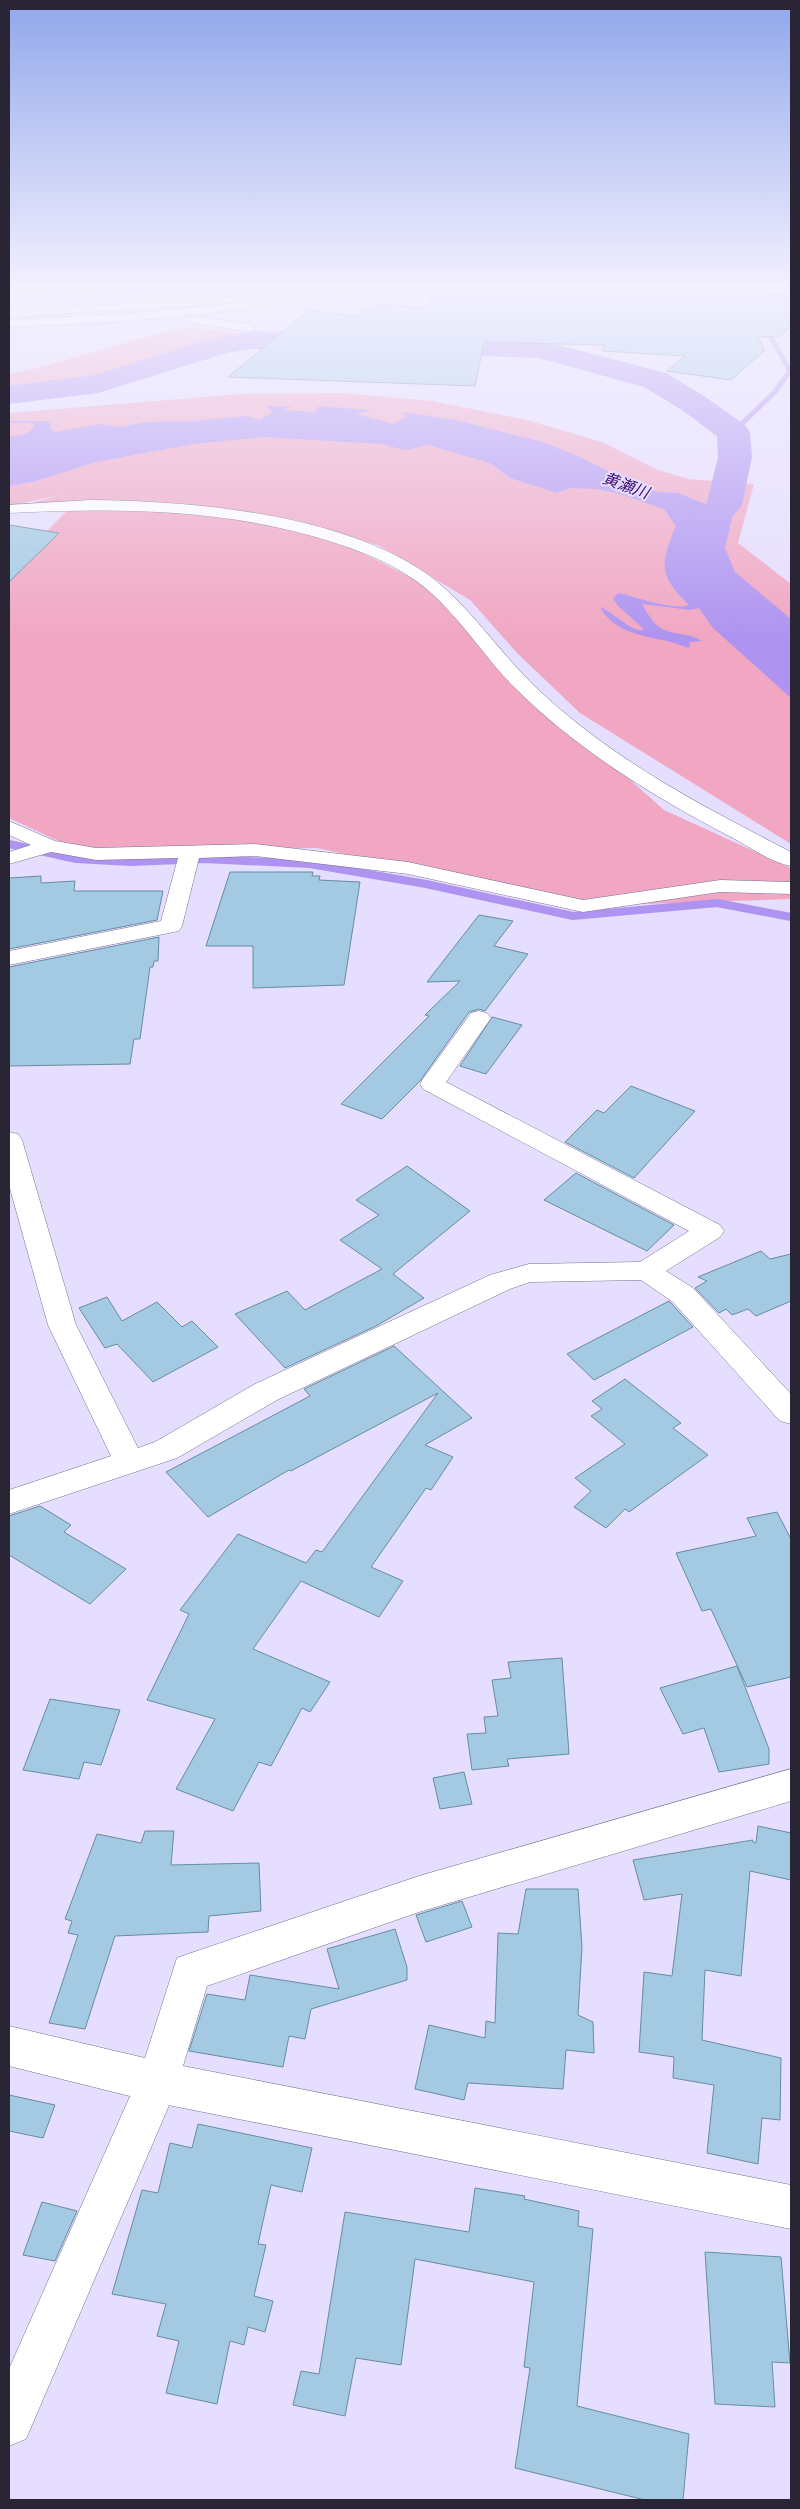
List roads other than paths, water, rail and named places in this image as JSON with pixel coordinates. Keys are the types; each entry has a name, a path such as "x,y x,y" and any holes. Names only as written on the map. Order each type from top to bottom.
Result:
{"main road":[{"path":"9,509 91,504 138,505 230,513 304,529 372,550 414,572 441,595 500,662 554,715 618,762 705,816 791,860"},
{"path":"9,827 50,846 96,854 255,850 408,868 583,906 720,886 791,888"},
{"path":"9,858 50,846"},
{"path":"9,958 171,926 190,852"},
{"path":"9,1502 166,1450 266,1392 500,1282 529,1272 646,1271 710,1231 432,1084 479,1018"},
{"path":"9,1140 62,1324 130,1462"},
{"path":"646,1271 683,1295 791,1413"},
{"path":"9,2422 158,2082 192,1972 419,1894 791,1785"},
{"path":"9,2046 158,2082 791,2207"}],"water":[{"name":"黄瀬川","path":"266,406 293,407 283,410 315,412 319,406 372,410 356,414 394,424 407,416 401,412 456,420 543,442 578,456 636,485 658,492 678,493 710,506 734,510 725,548 735,572 791,619 791,698 713,628 699,608 691,610 642,604 659,627 669,632 692,636 702,641 690,642 689,648 629,631 612,622 605,615 600,607 628,625 644,630 615,602 613,598 619,593 665,605 689,605 672,585 667,577 665,568 667,550 676,526 664,509 617,493 596,489 569,488 557,493 510,478 490,463 428,445 406,450 380,444 264,437 193,444 96,462 36,481 9,486 9,437 26,434 35,426 33,423 9,423 9,421 47,421 51,424 51,430 56,432 99,424 120,427 146,422 194,421 247,416 259,420 272,412"}],"waterway":[{"path":"693,403 733,432 735,457 724,505 710,519 693,555 712,585 791,649"},
{"path":"733,432 763,403"},
{"path":"9,844 76,859 131,862 204,859 310,864 426,884 573,916 717,903 791,917"}]}
